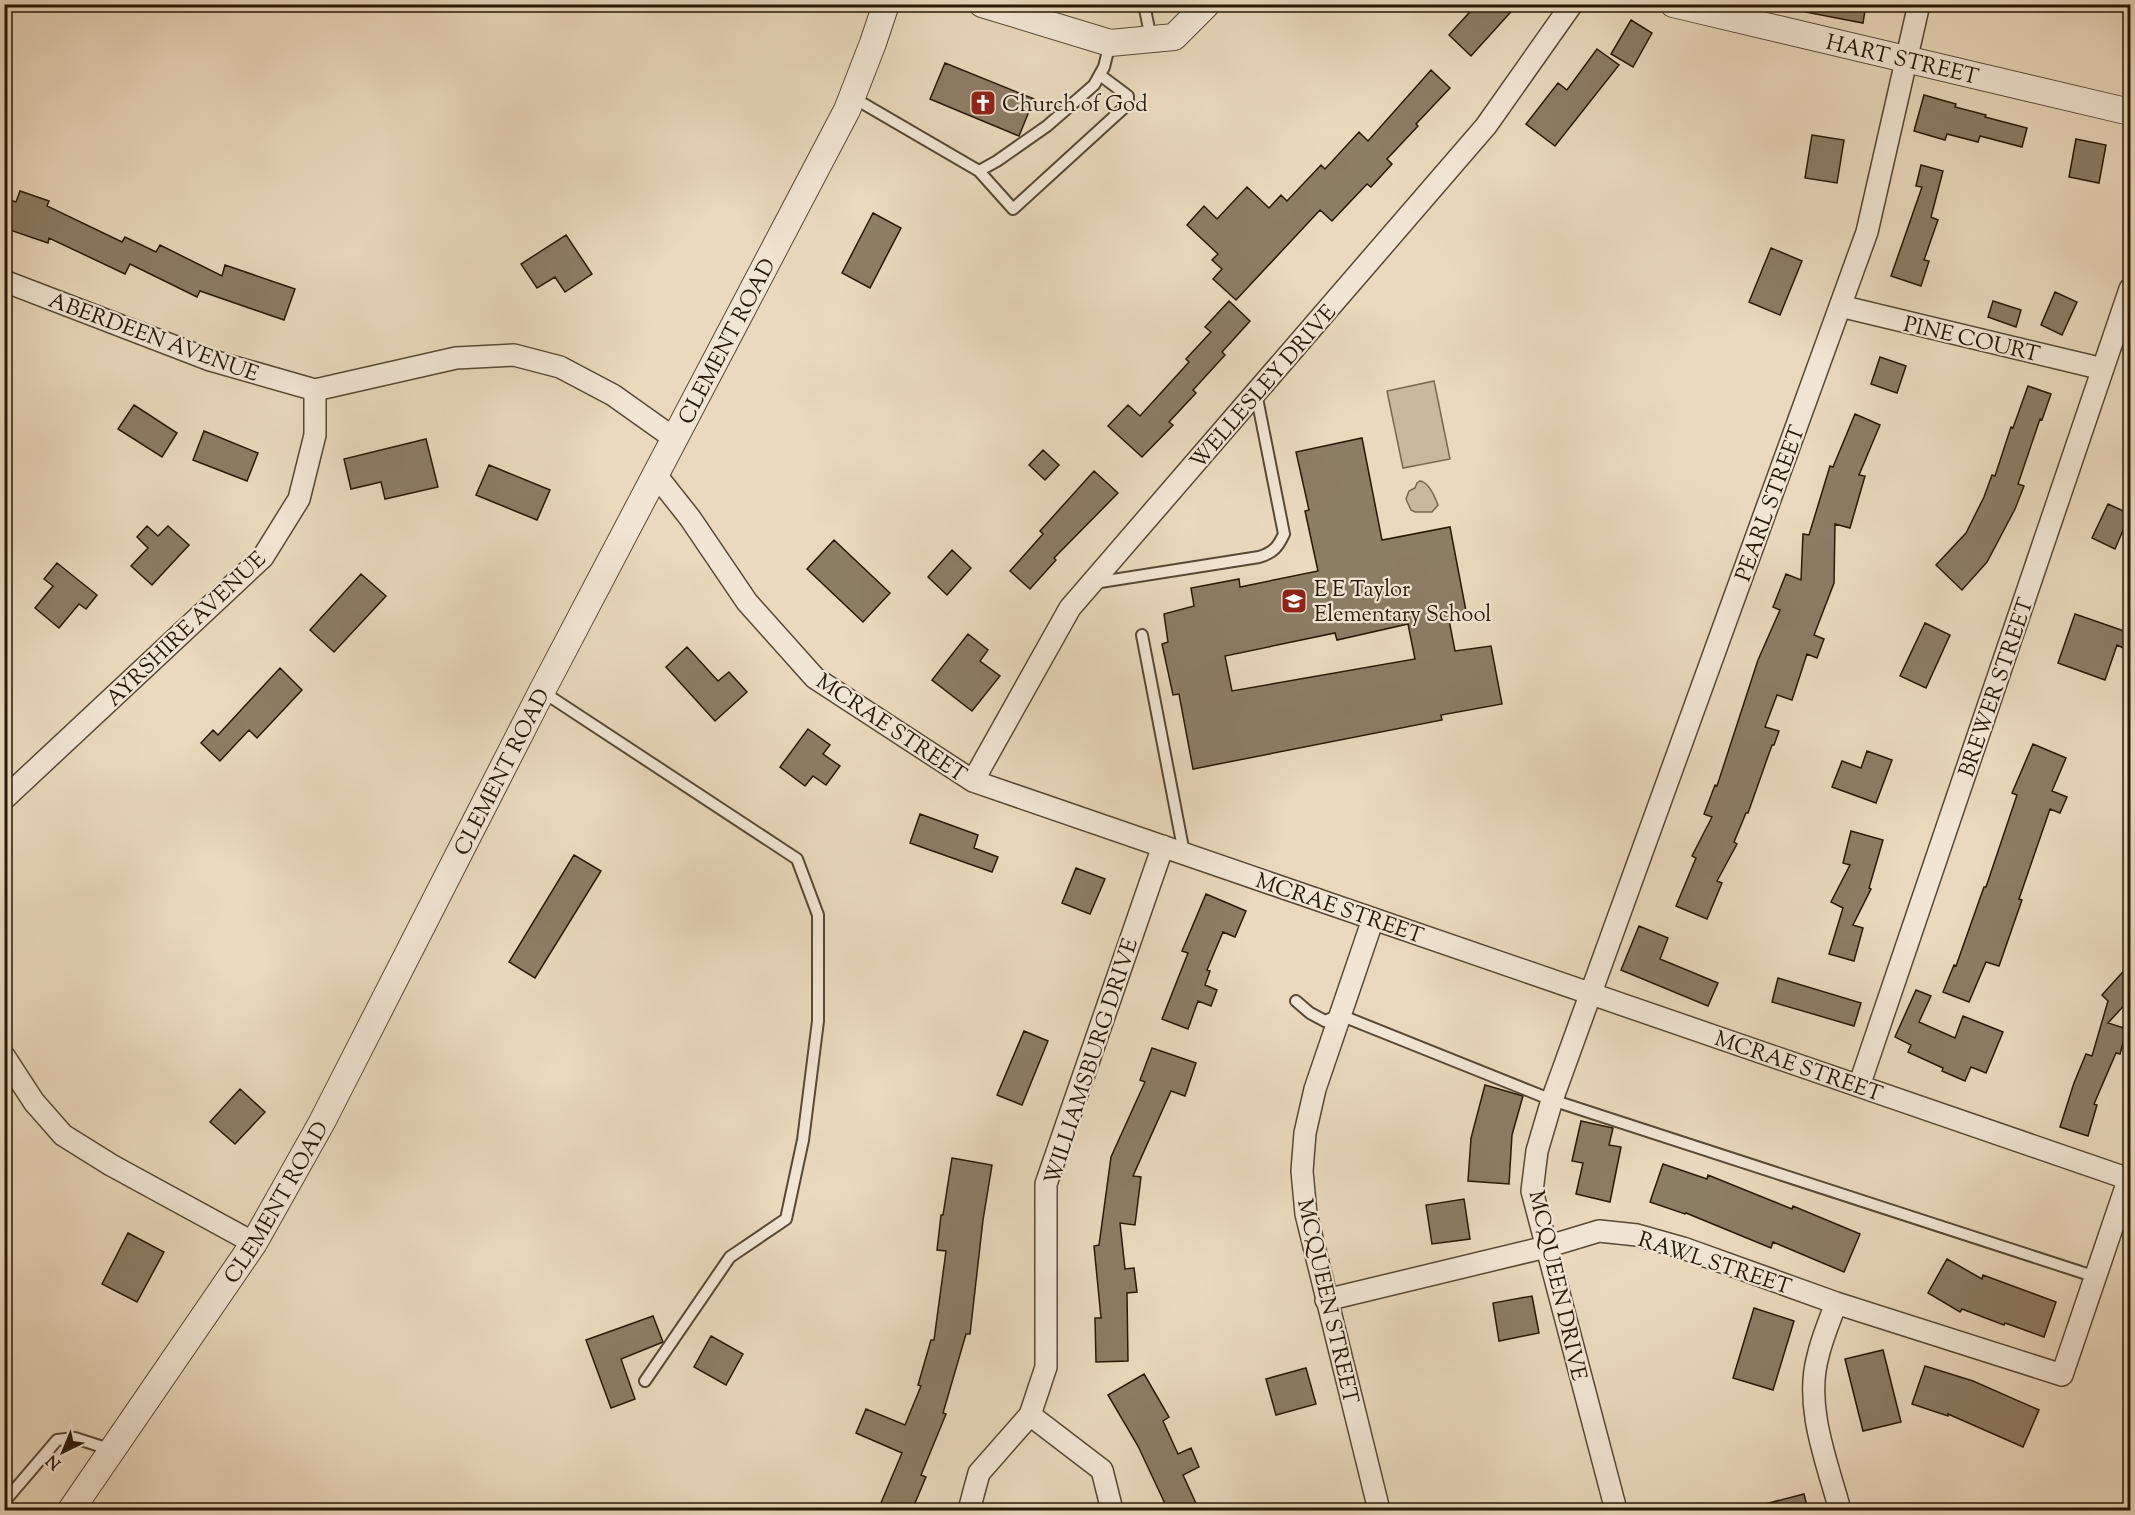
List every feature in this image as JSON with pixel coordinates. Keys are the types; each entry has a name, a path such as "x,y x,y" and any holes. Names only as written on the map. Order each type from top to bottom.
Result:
{"street":[{"name":"CLEMENT ROAD","path":"71,1510 254,1243 322,1122 542,692 852,97 886,4"},
{"path":"982,4 1110,43 1174,37 1207,4"},
{"name":"WELLESLEY DRIVE","path":"973,781 1070,608 1486,126 1572,4"},
{"name":"HART STREET","path":"1673,4 2130,112"},
{"name":"PEARL STREET","path":"1590,993 1867,232 1919,4"},
{"name":"ABERDEEN AVENUE","path":"4,281 210,360 315,390 456,358 514,355 560,367 613,395 675,439"},
{"name":"BREWER STREET","path":"1859,1086 2130,289"},
{"name":"PINE COURT","path":"1840,306 2103,369"},
{"name":"AYRSHIRE AVENUE","path":"4,799 263,557 299,499 315,435 315,390"},
{"name":"MCRAE STREET","path":"656,475 690,518 747,602 815,678 973,781 2130,1177"},
{"name":"WILLIAMSBURG DRIVE","path":"969,1510 979,1473 1030,1415 1046,1366 1046,1184 1163,846"},
{"name":"MCQUEEN STREET","path":"1373,918 1315,1089 1305,1133 1302,1171 1306,1214 1379,1510"},
{"name":"MCQUEEN DRIVE","path":"1590,993 1552,1100 1537,1151 1532,1191 1616,1510"},
{"path":"4,1056 33,1102 63,1135 111,1165 254,1243"},
{"path":"2096,1277 2130,1177"},
{"name":"RAWL STREET","path":"1326,1300 1546,1247 1599,1231 1638,1235 1683,1248 1836,1303 2062,1375 2096,1277"},
{"path":"1836,1303 1817,1357 1814,1393 1819,1429 1840,1510"},
{"path":"1030,1415 1102,1470 1112,1510"}],"lane":[{"path":"1144,4 1151,39"},
{"path":"979,171 1047,126 1094,85 1104,67 1110,43"},
{"path":"852,97 979,171 1012,209 1128,104 1128,96 1100,75"},
{"path":"1091,584 1259,557 1270,554 1279,546 1284,534 1256,393"},
{"path":"1142,635 1184,853"},
{"path":"542,692 797,859 818,915 819,1021 803,1140 786,1219 730,1257 645,1381"},
{"path":"1296,1001 1310,1013 1325,1021 1340,1015 1552,1100 2096,1277"},
{"path":"4,1502 57,1440 75,1438 112,1450"}],"shaded area":[{"path":"1434,381 1450,459 1403,468 1387,391"},
{"path":"1420,481 1429,487 1437,502 1438,505 1432,512 1411,510 1406,499 1409,491 1415,488"}],"building":[{"path":"1477,4 1518,4 1471,56 1449,35"},
{"path":"1805,4 1866,4 1863,23 1805,12"},
{"path":"1631,20 1652,33 1633,67 1611,54"},
{"path":"1597,49 1619,65 1555,146 1526,124 1558,83 1567,90"},
{"path":"945,63 1034,99 1019,136 930,99"},
{"path":"1431,70 1450,88 1387,159 1392,164 1371,187 1367,184 1332,221 1320,210 1236,300 1213,279 1222,269 1212,260 1218,254 1187,225 1204,206 1217,219 1247,187 1269,208 1281,195 1287,201 1321,165 1325,169 1359,132 1368,141"},
{"path":"1924,95 1956,104 1955,107 1986,115 1985,117 2027,128 2022,147 1980,136 1978,142 1947,134 1945,140 1914,131"},
{"path":"1812,135 1844,140 1837,183 1805,178"},
{"path":"2076,139 2106,145 2099,183 2069,177"},
{"path":"1921,165 1943,171 1931,217 1938,220 1924,260 1929,261 1921,286 1891,276 1922,187 1916,186"},
{"path":"20,191 49,201 47,206 122,242 125,237 156,252 160,245 222,276 225,265 295,289 284,320 200,291 197,297 130,264 125,274 49,238 48,243 4,228 4,198 16,202"},
{"path":"873,213 901,228 870,288 842,273"},
{"path":"566,235 592,274 565,292 555,277 537,288 521,264"},
{"path":"1771,248 1802,261 1780,315 1749,302"},
{"path":"2055,292 2077,302 2062,335 2041,325"},
{"path":"1229,301 1250,321 1222,352 1225,355 1193,390 1196,393 1169,422 1173,425 1142,457 1108,426 1128,405 1140,416 1189,362 1186,359 1211,332 1205,327"},
{"path":"1993,301 2021,310 2016,327 1988,317"},
{"path":"1880,357 1906,366 1897,393 1871,384"},
{"path":"2028,386 2051,394 2018,484 2024,486 2015,509 1987,562 1962,590 1936,565 1966,533 1992,475 1995,476 2011,427 2013,428"},
{"path":"134,405 177,433 162,457 118,429"},
{"path":"1855,414 1880,425 1859,475 1865,476 1850,528 1835,524 1834,583 1814,635 1824,639 1817,658 1807,654 1792,700 1777,695 1765,727 1779,731 1748,813 1746,813 1734,842 1737,844 1717,881 1722,883 1707,919 1676,906 1696,858 1692,856 1712,817 1704,814 1715,785 1717,786 1758,660 1780,610 1773,607 1786,574 1801,580 1803,534 1809,535 1830,466 1833,467"},
{"path":"204,431 258,453 247,481 193,460"},
{"name":"E E Taylor Elementary School","path":"1362,438 1382,540 1450,527 1466,611 1448,615 1455,651 1491,646 1502,704 1441,715 1442,720 1193,769 1179,694 1173,695 1162,644 1168,642 1164,614 1194,606 1191,588 1239,579 1240,587 1318,571 1305,511 1309,510 1296,452","holes":["1408,624 1415,659 1232,691 1225,656 1335,633 1337,640"]},
{"path":"426,439 438,487 385,499 381,482 351,489 344,459"},
{"path":"1043,450 1059,465 1045,480 1029,465"},
{"path":"489,465 550,490 537,520 476,495"},
{"path":"1094,471 1118,493 1054,558 1056,560 1030,589 1010,571 1043,534 1040,531"},
{"path":"2108,504 2130,514 2115,549 2092,538"},
{"path":"147,526 158,536 168,526 189,545 152,585 131,566 148,548 137,537"},
{"path":"834,540 890,593 863,622 807,569"},
{"path":"952,550 971,568 947,595 928,577"},
{"path":"57,563 97,595 86,609 79,604 59,628 35,608 53,586 44,579"},
{"path":"361,574 386,596 334,652 310,630"},
{"path":"2075,614 2130,633 2130,651 2117,645 2105,680 2058,663"},
{"path":"1925,623 1950,635 1926,688 1900,676"},
{"path":"968,634 988,650 980,661 1000,676 972,711 932,680"},
{"path":"687,647 718,681 729,672 747,692 715,721 666,667"},
{"path":"280,668 302,690 257,738 249,730 220,761 201,743 213,730 218,735"},
{"path":"808,729 830,745 823,754 840,766 826,785 813,776 805,786 780,767"},
{"path":"2033,744 2066,758 2052,791 2067,797 2060,813 2050,809 1999,966 1986,962 1969,1002 1943,992 1954,965 1956,966 1984,887 1986,887 2017,795 2012,793"},
{"path":"1867,751 1892,760 1876,803 1832,787 1842,761 1861,768"},
{"path":"920,814 978,835 974,848 998,857 992,872 910,843"},
{"path":"1851,831 1883,840 1869,888 1871,889 1853,925 1863,928 1854,961 1829,954 1843,908 1831,902 1850,865 1843,863"},
{"path":"574,855 601,871 535,978 509,962"},
{"path":"1076,868 1105,879 1090,914 1062,903"},
{"path":"1206,894 1246,911 1235,937 1223,932 1207,970 1210,971 1205,985 1217,990 1211,1006 1198,1001 1188,1029 1162,1019 1188,953 1182,951"},
{"path":"1639,926 1668,938 1660,959 1718,983 1708,1006 1621,970"},
{"path":"2130,964 2130,999 2108,1023 2127,1029 2120,1054 2116,1053 2094,1104 2097,1105 2088,1136 2060,1127 2086,1054 2092,1056 2108,1001 2102,995"},
{"path":"1778,978 1861,1003 1854,1026 1772,1002"},
{"path":"1916,990 1931,996 1919,1022 1955,1038 1963,1016 2003,1032 1986,1073 1971,1067 1965,1081 1908,1052 1911,1045 1895,1037"},
{"path":"1024,1031 1048,1041 1022,1105 997,1095"},
{"path":"1152,1048 1196,1063 1185,1096 1171,1091 1133,1176 1141,1177 1135,1225 1120,1223 1125,1269 1134,1268 1137,1292 1127,1293 1128,1361 1096,1362 1095,1318 1101,1318 1094,1246 1099,1245 1111,1157 1145,1082 1140,1080"},
{"path":"1485,1085 1523,1096 1512,1135 1509,1184 1468,1181 1471,1138"},
{"path":"240,1089 265,1112 235,1144 210,1122"},
{"path":"1581,1121 1613,1128 1609,1145 1621,1147 1610,1202 1576,1194 1583,1163 1572,1161"},
{"path":"952,1158 992,1165 983,1220 970,1334 966,1334 943,1413 946,1414 921,1475 926,1477 912,1510 878,1510 902,1453 856,1433 866,1409 905,1425 921,1386 918,1385 931,1340 934,1340 946,1251 937,1250"},
{"path":"1663,1164 1707,1179 1708,1175 1792,1209 1793,1206 1860,1234 1844,1272 1773,1242 1771,1248 1686,1213 1650,1202"},
{"path":"1464,1199 1470,1239 1432,1244 1426,1205"},
{"path":"128,1233 164,1252 137,1302 102,1284"},
{"path":"1947,1259 1982,1279 1983,1275 2056,1302 2044,1337 1962,1309 1960,1312 1928,1293"},
{"path":"1532,1296 1539,1333 1499,1341 1493,1303"},
{"path":"1754,1308 1794,1321 1773,1390 1733,1378"},
{"path":"653,1316 663,1342 621,1359 635,1399 611,1408 586,1340"},
{"path":"711,1336 743,1354 726,1385 694,1367"},
{"path":"1883,1350 1901,1422 1863,1431 1845,1359"},
{"path":"1925,1366 1973,1381 2039,1410 2023,1447 1948,1414 1948,1416 1912,1404"},
{"path":"1306,1368 1316,1404 1276,1415 1266,1379"},
{"path":"1144,1374 1169,1417 1163,1421 1178,1454 1191,1448 1199,1467 1183,1475 1199,1510 1168,1510 1138,1446 1108,1395"},
{"path":"1804,1494 1808,1510 1762,1510 1761,1505"}],"place":[{"name":"Church of God","path":"983,103"},
{"name":"E E Taylor Elementary School","path":"1294,601"}]}
